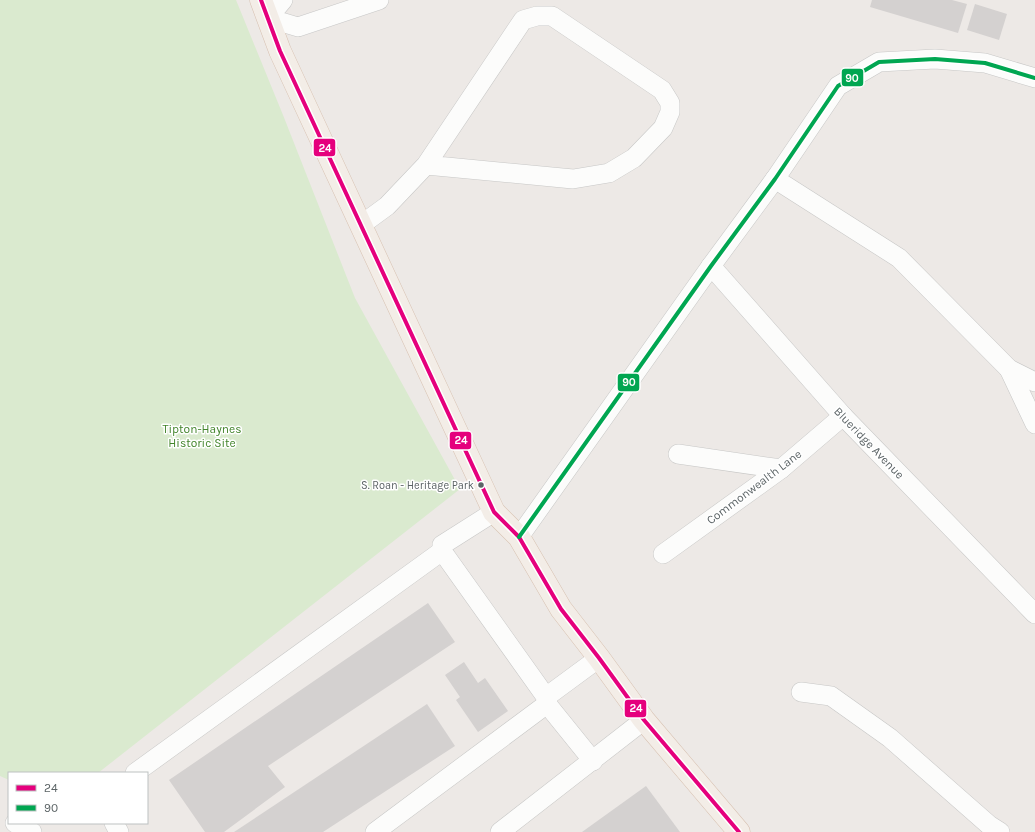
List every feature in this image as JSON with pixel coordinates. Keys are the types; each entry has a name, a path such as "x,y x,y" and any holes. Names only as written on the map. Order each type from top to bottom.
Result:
{"main road":[{"path":"264,9 280,51 494,512 519,537 561,609 600,658 644,720 739,832"}],"street":[{"path":"264,9 283,0"},
{"path":"264,9 298,27 379,0"},
{"path":"361,225 387,206 426,165 523,20 537,16 552,16 662,90 670,103 670,112 663,128 634,158 609,173 573,179 426,165"},
{"path":"519,537 711,266 775,179 838,86 879,62 935,58 985,63 1035,78"},
{"path":"775,179 899,258 1009,370 1035,424"},
{"name":"Blueridge Avenue","path":"711,266 843,416 1035,614"},
{"path":"1009,370 1035,382"},
{"name":"Commonwealth Lane","path":"663,554 781,469 843,416"},
{"path":"678,454 781,469"},
{"path":"494,512 442,545 442,551 546,701 593,761"},
{"path":"136,772 442,551"},
{"path":"375,832 600,658"},
{"path":"801,692 831,696 884,734 990,830"},
{"path":"500,832 644,720"},
{"path":"17,824 32,832"}],"green space":[{"name":"Tipton-Haynes Historic Site","path":"0,0 236,0 355,298 460,489 99,772 8,772 8,780 0,776"}],"building":[{"path":"872,0 952,0 967,4 958,33 870,7"},
{"path":"975,4 1007,14 999,40 967,30"},
{"path":"428,603 455,642 268,766 285,787 224,832 205,832 169,780"},
{"path":"464,662 478,683 485,678 508,711 478,732 456,700 460,697 445,675"},
{"path":"427,704 455,746 323,832 234,832"},
{"path":"646,786 680,832 582,832"}],"transit line":[{"name":"24","path":"261,0 280,51 494,512 519,537 561,609 644,720 739,832"},
{"name":"90","path":"519,537 711,266 775,179 838,86 879,62 935,59 985,63 1035,78"}],"place":[{"name":"S. Roan - Heritage Park","path":"481,485"}]}
